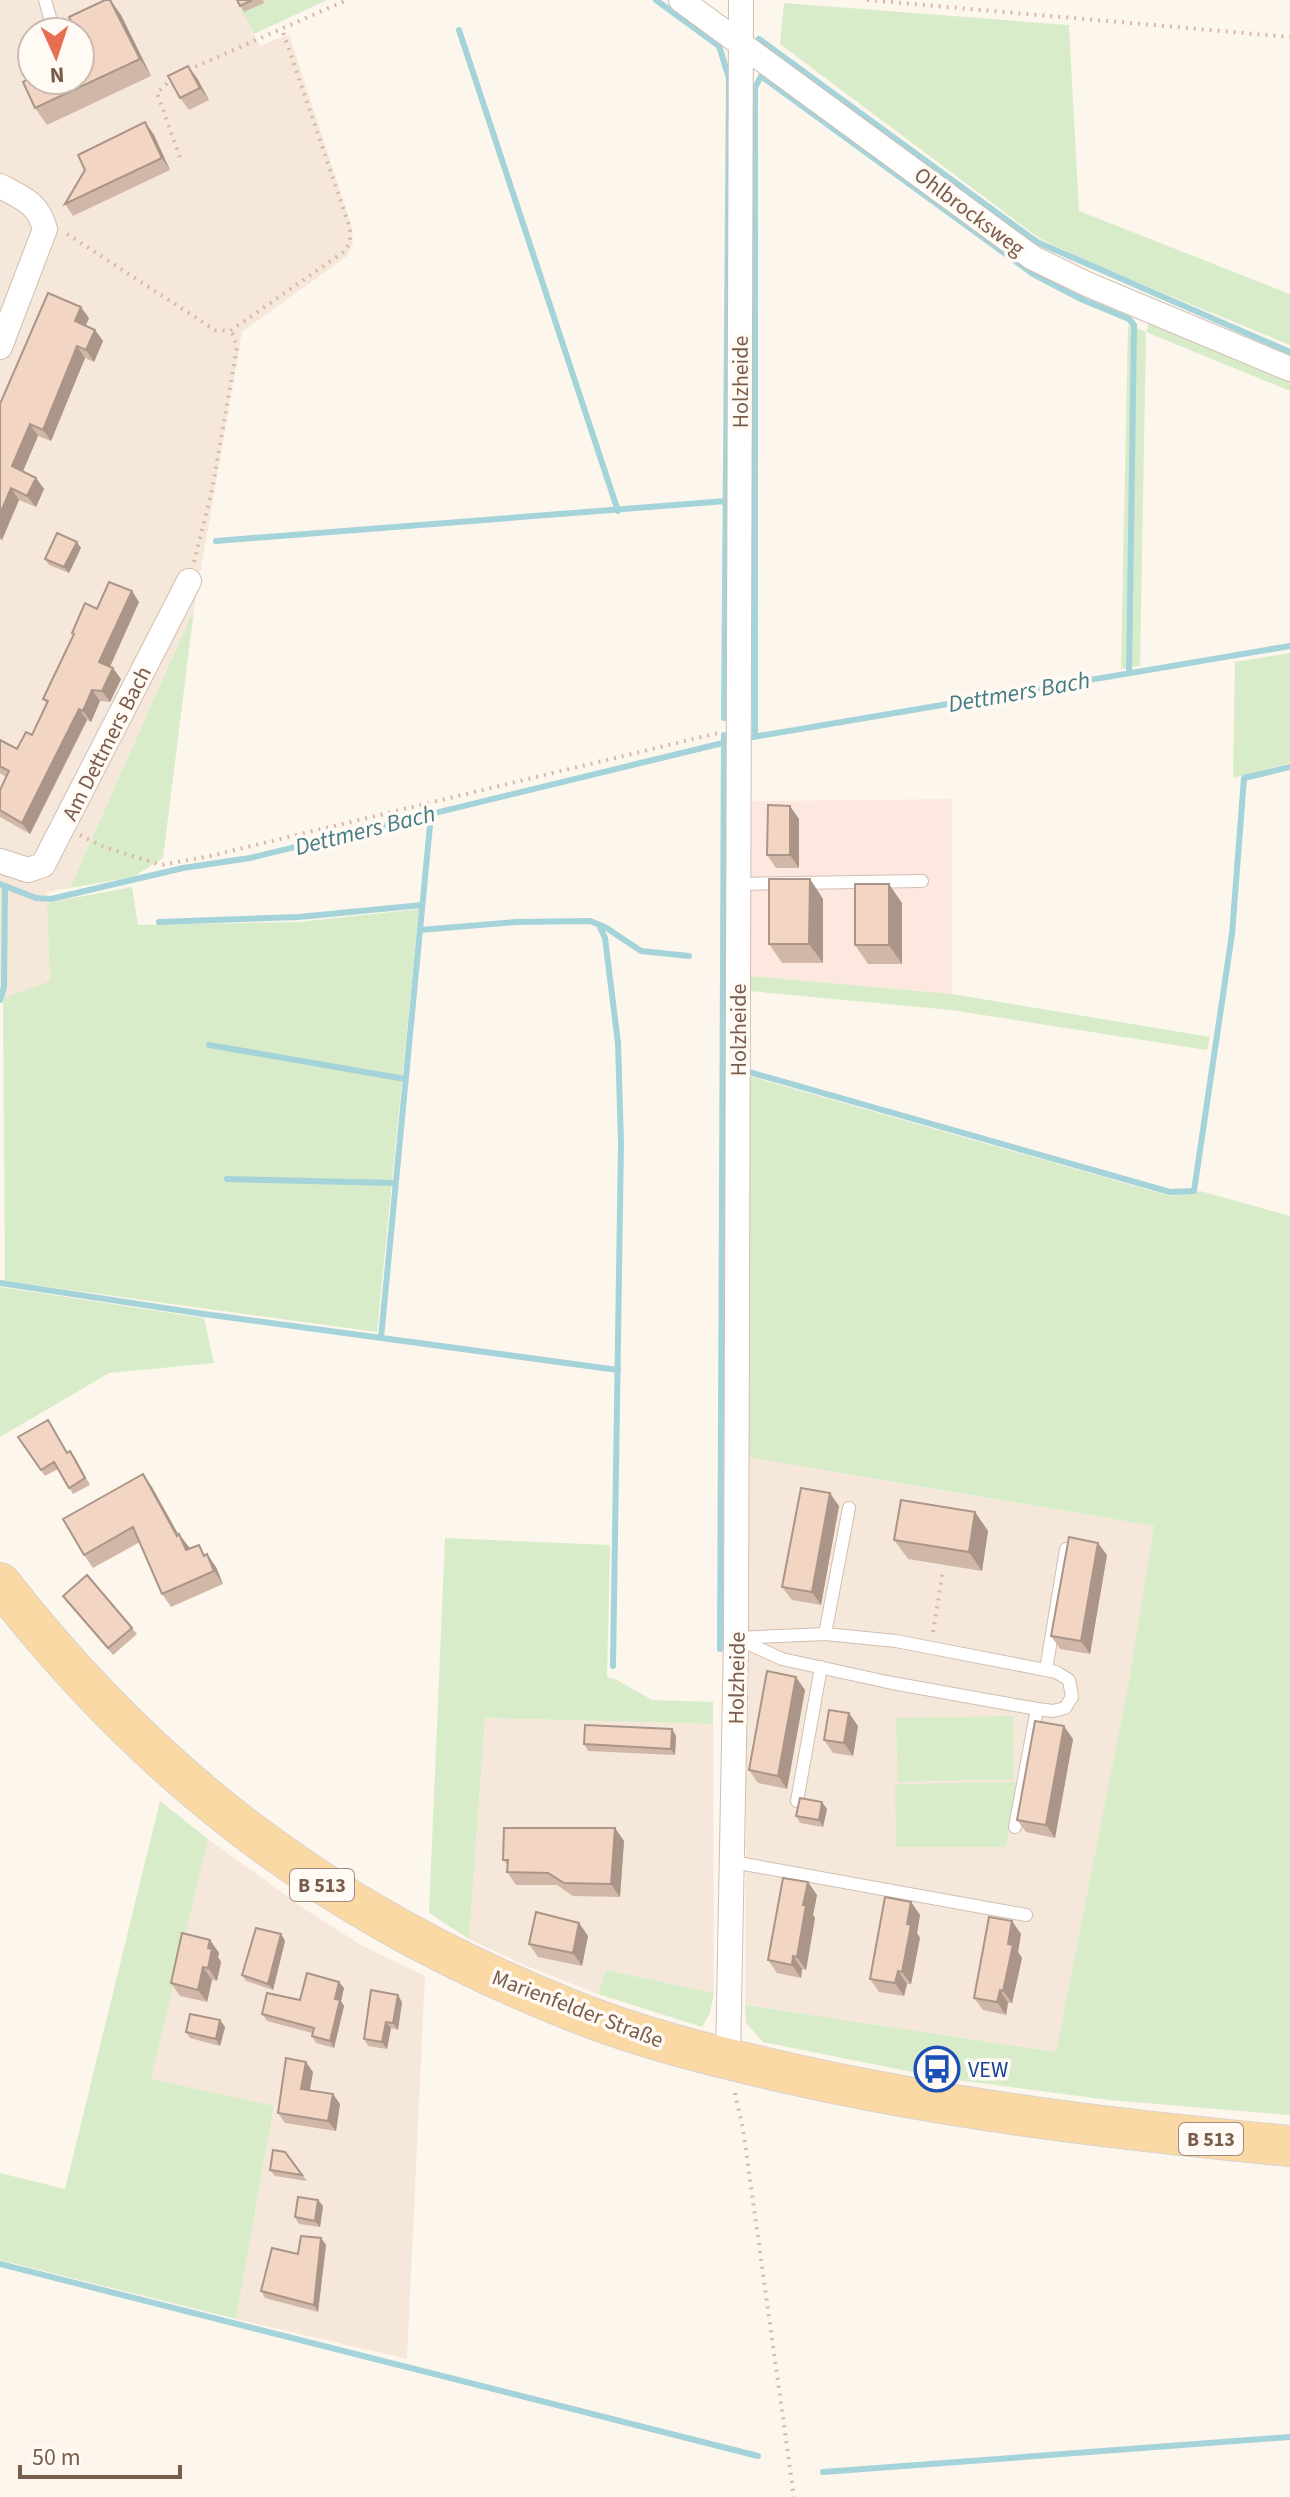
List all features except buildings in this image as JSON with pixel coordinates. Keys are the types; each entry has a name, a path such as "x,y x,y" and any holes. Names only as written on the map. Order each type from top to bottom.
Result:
{"main road":[{"name":"Marienfelder Straße","path":"0,1583 36,1630 116,1717 177,1775 257,1840 310,1877 405,1934 490,1976 568,2010 651,2038 840,2085 1131,2131 1290,2146"}],"street":[{"name":"Ohlbrocksweg","path":"681,0 1033,258 1089,285 1290,369"},
{"name":"Holzheide","path":"728,2059 736,1638 741,0"},
{"path":"0,186 27,200 41,213 45,229 0,347"},
{"name":"Am Dettmers Bach","path":"0,861 28,870 43,865 189,581"}],"lane":[{"path":"739,884 922,881"},
{"path":"825,1634 849,1508"},
{"path":"1046,1670 1066,1549"},
{"path":"825,1634 896,1641 1056,1672 1069,1680 1072,1697 1065,1708 1053,1711 1037,1709 782,1659 736,1638 825,1634"},
{"path":"797,1801 821,1667"},
{"path":"1015,1827 1037,1709"},
{"path":"733,1862 1026,1915"}],"path":[{"path":"182,163 157,93 175,76 347,0"},
{"path":"867,0 1290,37"},
{"path":"45,229 56,228 215,330 230,331 345,251 350,242 350,228 282,29"},
{"path":"189,581 212,490 237,348 230,331"},
{"path":"63,827 104,847 161,865 210,856 739,728"},
{"path":"931,1648 943,1571"},
{"path":"728,2059 743,2129 794,2497"}],"shaded area":[{"path":"0,0 236,0 260,46 289,34 352,228 353,244 347,256 242,332 194,609 70,888 47,892 50,982 0,997"},
{"path":"952,799 952,994 750,976 750,801"},
{"path":"747,1457 1154,1526 1130,1675 1056,2052 745,2005"},
{"path":"485,1718 713,1724 714,1993 606,1970 598,1994 469,1939"},
{"path":"208,1839 309,1912 363,1946 425,1976 407,2359 236,2319 274,2107 150,2079"}],"green space":[{"path":"236,0 327,0 254,34"},
{"path":"784,3 1069,25 1079,211 1290,294 1290,345 1095,265 1039,238 780,44"},
{"path":"1150,319 1290,377 1290,391 1146,332"},
{"path":"1128,325 1146,332 1140,666 1121,669"},
{"path":"194,609 163,858 133,877 70,888"},
{"path":"1290,653 1290,763 1233,778 1235,662"},
{"path":"132,887 138,925 299,922 419,909 377,1332 5,1281 3,998 50,981 47,903"},
{"path":"750,976 952,994 1210,1037 1207,1050 951,1010 750,991"},
{"path":"749,1076 1170,1196 1200,1191 1290,1216 1290,2115 1109,2100 942,2078 763,2042 746,2023 745,2005 1056,2052 1130,1675 1154,1526 747,1457"},
{"path":"0,1287 204,1318 214,1363 109,1373 0,1437"},
{"path":"445,1538 610,1545 607,1677 652,1700 713,1702 713,1724 485,1718 469,1939 429,1913"},
{"path":"1013,1716 1014,1779 898,1782 896,1718"},
{"path":"1016,1782 1006,1847 896,1847 895,1784"},
{"path":"160,1801 208,1839 151,2079 274,2106 236,2319 0,2260 0,2173 65,2189"},
{"path":"606,1970 714,1993 710,2013 702,2027 598,1994"}],"waterway":[{"path":"656,0 719,46 729,78 724,718"},
{"path":"459,30 618,511"},
{"path":"759,39 1037,242 1290,352"},
{"path":"755,737 755,88 761,76 1033,274 1129,319 1134,325 1129,673"},
{"path":"216,541 726,501"},
{"name":"Dettmers Bach","path":"753,737 1290,646"},
{"path":"720,1649 724,735"},
{"name":"Dettmers Bach","path":"0,884 36,898 51,899 183,868 250,858 727,742"},
{"path":"749,1072 1170,1192 1194,1191 1232,934 1244,778 1290,767"},
{"path":"381,1338 431,815"},
{"path":"0,1000 4,987 5,886"},
{"path":"159,922 299,917 422,905"},
{"path":"420,930 516,922 590,921 605,927 641,951 689,956"},
{"path":"599,925 605,938 618,1043 621,1143 613,1666"},
{"path":"209,1045 405,1079"},
{"path":"227,1179 396,1183"},
{"path":"0,1283 618,1370"},
{"path":"0,2264 758,2456"},
{"path":"823,2472 1290,2437"}],"place":[{"name":"VEW","path":"937,2069"}]}
